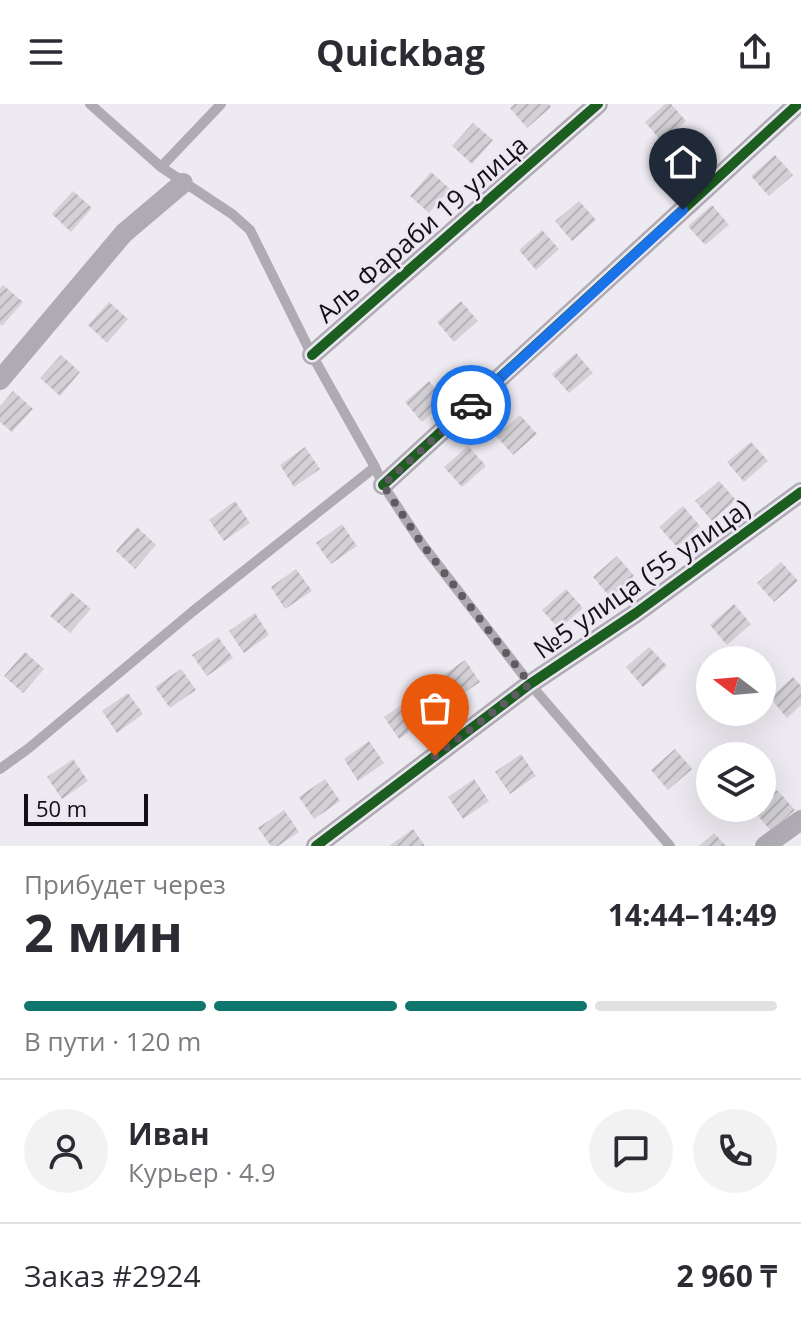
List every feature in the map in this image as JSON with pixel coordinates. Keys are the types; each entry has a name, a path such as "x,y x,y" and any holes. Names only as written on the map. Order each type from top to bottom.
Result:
{"street":[{"name":"Аль Фараби 19 улица","path":"312,355 598,104"},
{"path":"379,476 798,104"},
{"path":"0,380 124,233 183,183"},
{"name":"№5 улица (55 улица)","path":"316,846 530,684 636,613 801,492"},
{"path":"765,846 801,820"}],"lane":[{"path":"90,104 161,167 232,214 250,230 312,355 379,476 422,544 530,684 670,846"},
{"path":"161,167 221,104"},
{"path":"0,769 192,612 379,476"}],"building":[{"path":"515,104 549,104 551,107 527,128 510,108"},
{"path":"665,104 671,104 686,121 662,142 645,122"},
{"path":"473,123 493,140 472,164 452,146"},
{"path":"775,155 793,175 769,196 751,176"},
{"path":"431,172 450,189 429,213 410,196"},
{"path":"73,191 92,208 71,232 52,214"},
{"path":"579,201 596,220 572,241 555,221"},
{"path":"712,205 729,225 705,245 688,226"},
{"path":"542,230 559,249 536,270 519,250"},
{"path":"3,285 23,302 2,326 0,288"},
{"path":"461,301 478,321 454,342 437,322"},
{"path":"109,302 128,319 107,343 88,325"},
{"path":"576,353 593,373 569,393 552,374"},
{"path":"61,355 80,372 60,396 40,378"},
{"path":"429,381 446,401 422,422 405,402"},
{"path":"13,391 33,409 12,432 0,422 0,406"},
{"path":"520,415 537,434 513,455 496,436"},
{"path":"751,442 768,461 744,482 727,462"},
{"path":"468,446 486,466 462,487 444,467"},
{"path":"305,447 320,469 294,487 280,465"},
{"path":"719,481 736,500 712,521 695,501"},
{"path":"235,501 250,523 224,541 209,520"},
{"path":"683,506 700,526 677,547 659,527"},
{"path":"342,524 357,546 331,564 316,543"},
{"path":"137,527 156,545 135,569 116,551"},
{"path":"617,556 634,576 610,597 593,577"},
{"path":"781,562 798,581 774,602 757,583"},
{"path":"296,569 312,591 285,609 271,587"},
{"path":"566,589 583,608 559,629 542,610"},
{"path":"71,592 91,609 70,633 50,616"},
{"path":"734,604 751,624 727,645 710,625"},
{"path":"255,613 269,635 244,653 229,631"},
{"path":"218,637 233,658 207,676 192,655"},
{"path":"649,647 667,666 643,687 626,667"},
{"path":"25,652 44,669 23,693 4,676"},
{"path":"465,660 480,682 454,700 439,678"},
{"path":"181,669 196,690 170,708 155,687"},
{"path":"793,677 801,686 801,705 787,718 776,705 776,693"},
{"path":"128,693 143,714 117,733 102,711"},
{"path":"410,699 425,721 399,739 384,717"},
{"path":"369,741 384,763 358,781 344,759"},
{"path":"675,749 692,769 668,790 651,770"},
{"path":"521,754 536,776 510,794 495,772"},
{"path":"73,759 88,781 62,799 47,777"},
{"path":"325,779 340,801 314,819 299,797"},
{"path":"474,779 489,801 463,819 448,797"},
{"path":"776,791 795,810 771,831 763,822 776,822"},
{"path":"284,810 299,832 278,846 271,846 258,828"},
{"path":"413,829 425,846 389,846"},
{"path":"714,833 726,846 699,846"}],"cycle path":[{"path":"312,355 598,104"},
{"path":"383,485 798,104"},
{"path":"316,846 530,684 636,613 801,492"}],"way so far":[{"path":"435,756 530,684 422,544 383,485 471,405"}],"route":[{"path":"471,405 683,210"}]}
